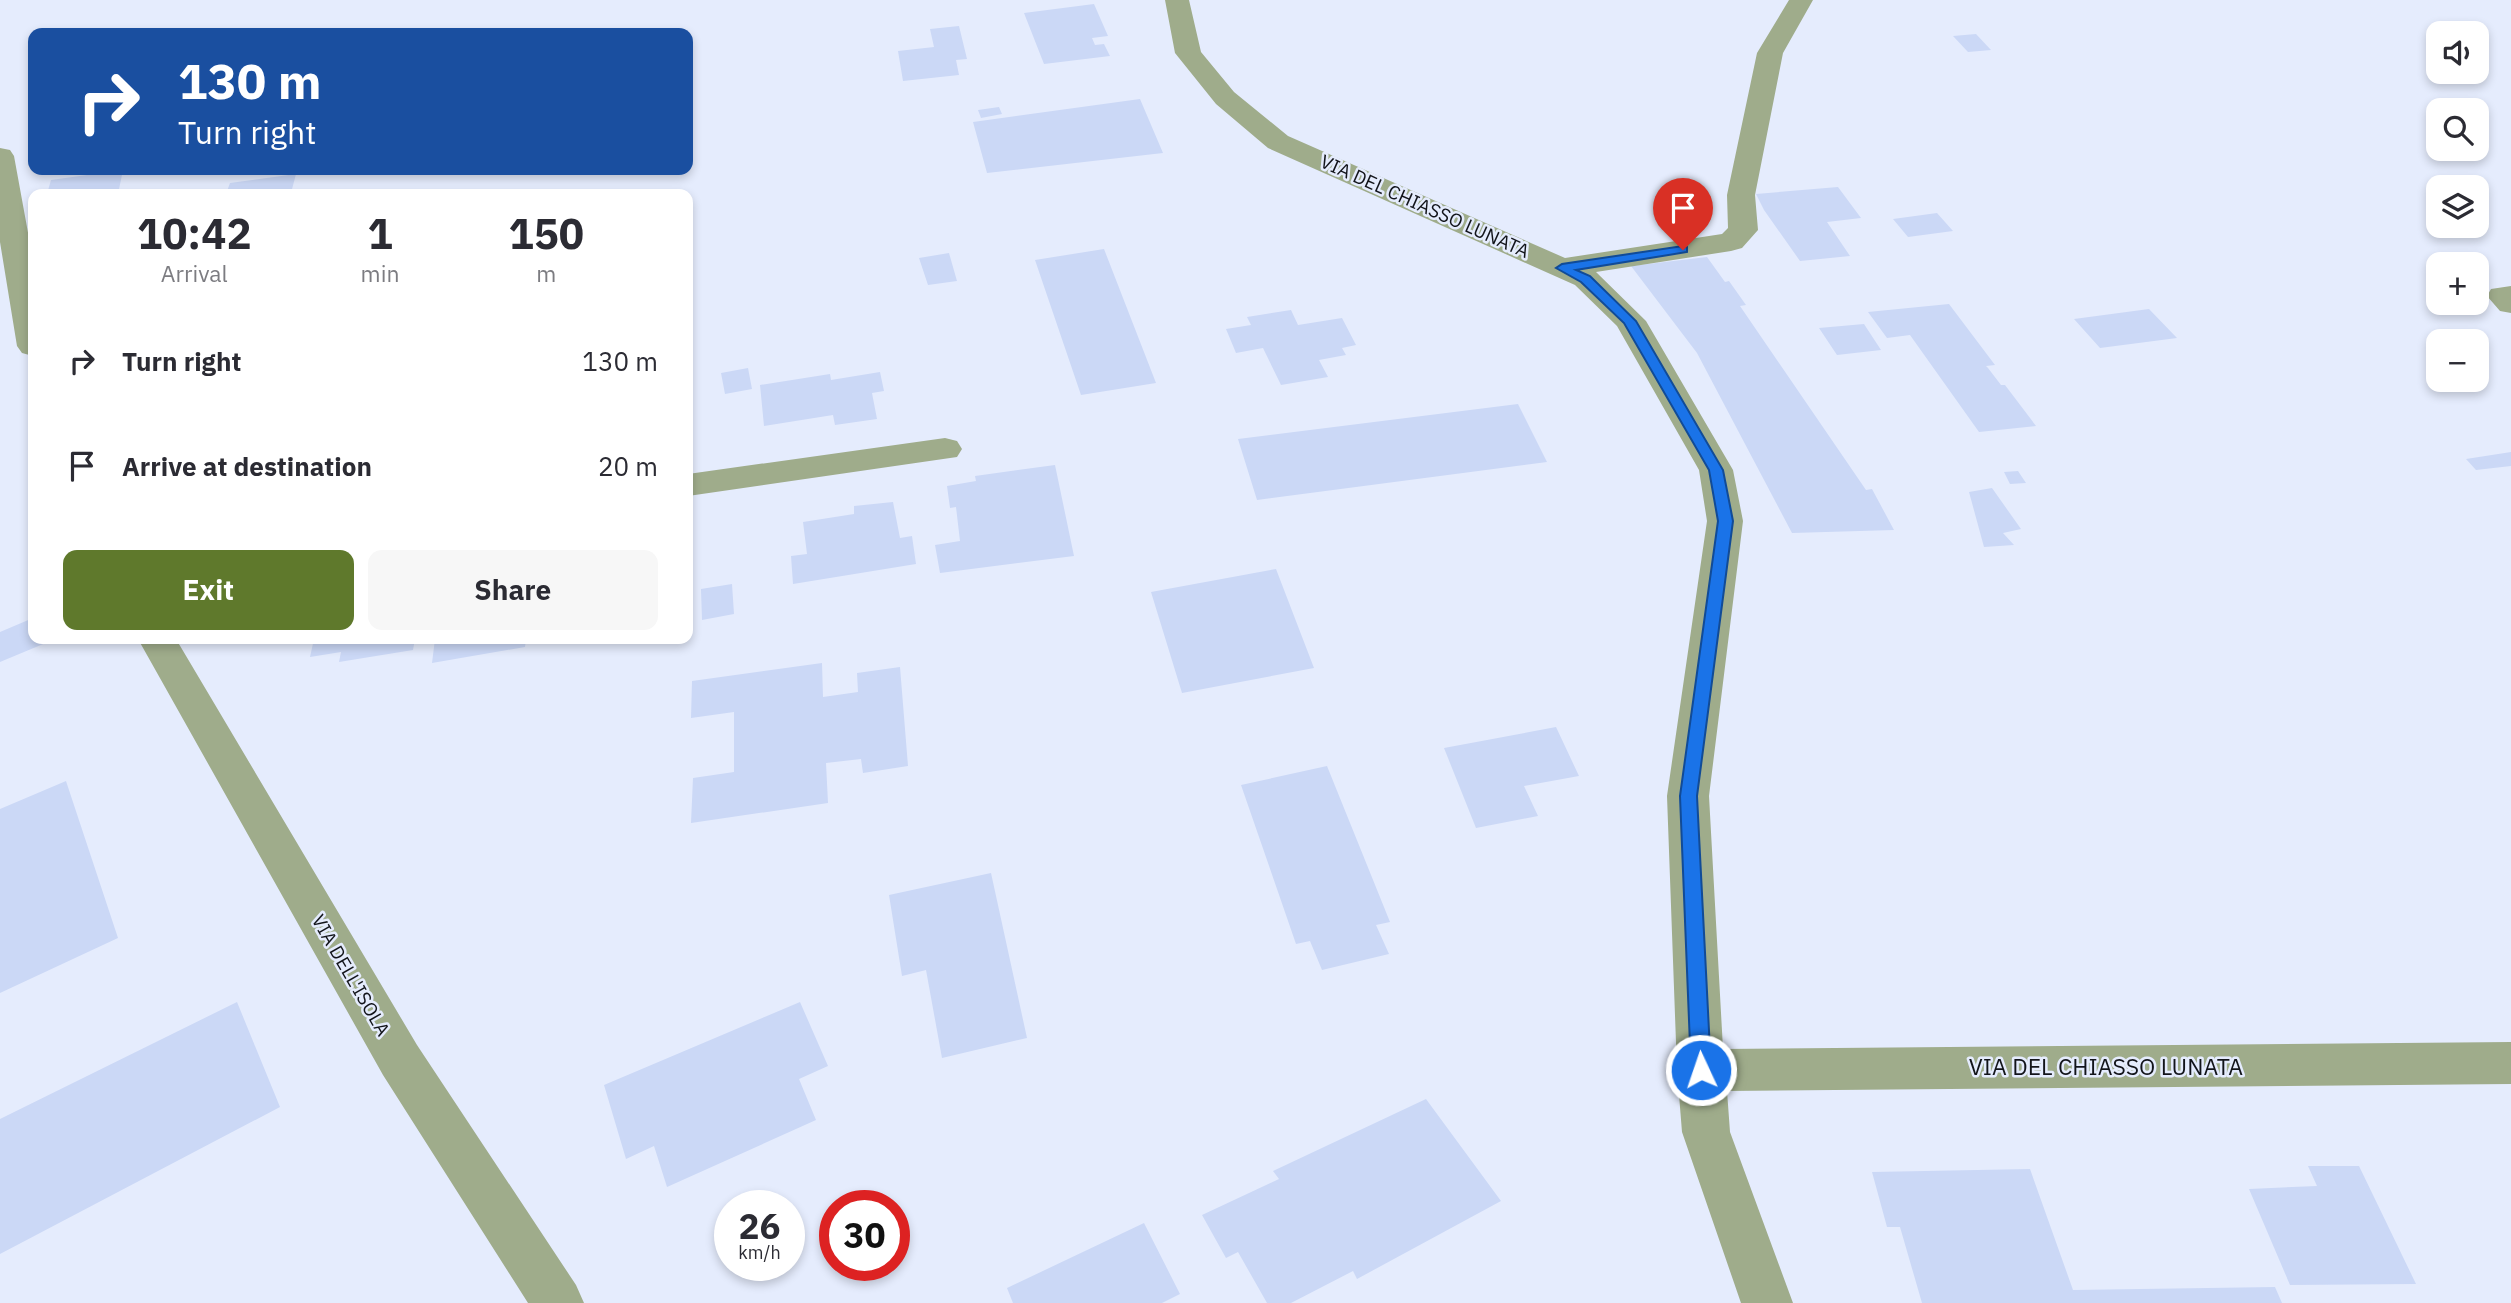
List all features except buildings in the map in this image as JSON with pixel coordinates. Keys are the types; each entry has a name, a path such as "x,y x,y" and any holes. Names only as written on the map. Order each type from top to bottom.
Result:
{"street":[{"name":"VIA DEL CHIASSO LUNATA","path":"1177,0 1188,52 1225,98 1278,142 1586,279 1630,321 1716,470 1725,521 1688,796 1701,1070 1706,1132 1767,1303"},
{"path":"1562,268 1731,242 1743,230 1741,195 1770,53 1801,0"},
{"path":"0,156 28,317"},
{"path":"2511,295 2502,296 2511,304"},
{"path":"693,484 945,449"},
{"name":"VIA DELL'ISOLA","path":"160,644 400,1060 558,1303"},
{"name":"VIA DEL CHIASSO LUNATA","path":"1701,1070 2511,1063"}],"route":[{"path":"1683,250 1562,268 1586,279 1630,321 1716,470 1725,521 1688,796 1701,1070"}]}
